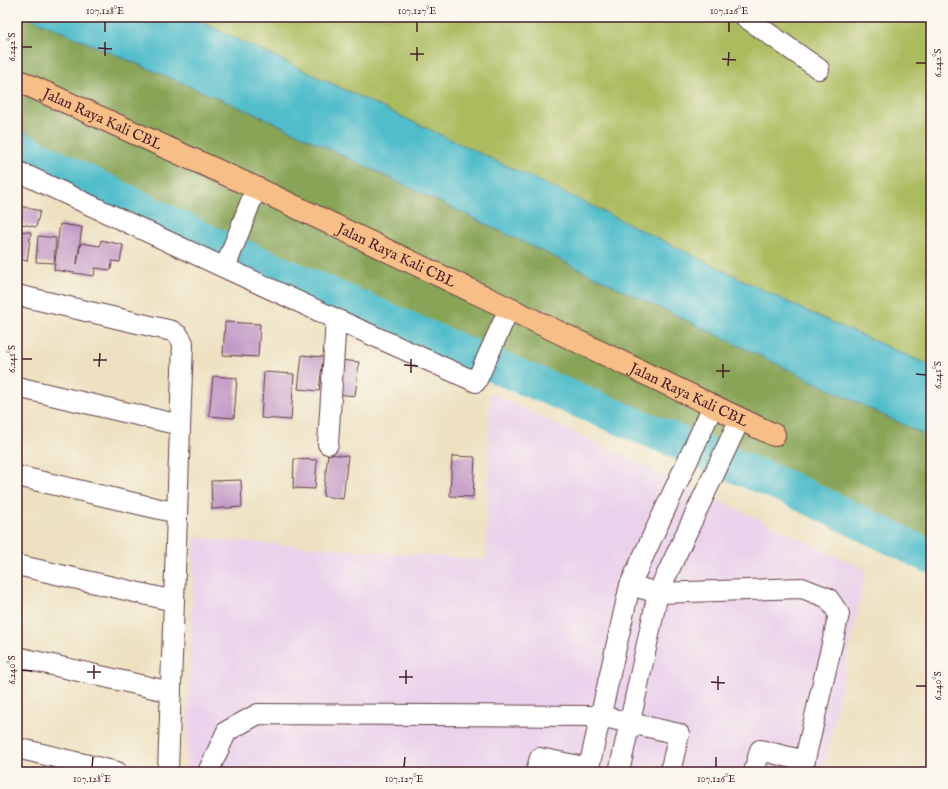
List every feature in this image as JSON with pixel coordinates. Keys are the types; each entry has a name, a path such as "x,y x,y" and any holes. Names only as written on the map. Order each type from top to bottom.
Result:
{"main road":[{"name":"Jalan Raya Kali CBL","path":"17,80 256,188 774,435"}],"street":[{"path":"745,17 819,69"},
{"path":"17,171 226,265 336,319 476,382 509,309"},
{"path":"226,265 256,188"},
{"path":"17,295 172,331 179,336 182,344 168,772"},
{"path":"328,444 336,319"},
{"path":"17,387 180,425"},
{"path":"536,772 540,758 588,770 630,585 713,406"},
{"path":"619,772 658,593 740,419"},
{"path":"17,476 177,513"},
{"path":"17,566 174,601"},
{"path":"630,585 658,593 802,588 828,598 839,614 804,766 760,750 754,772"},
{"path":"17,657 170,692"},
{"path":"208,772 227,731 258,714 600,716 679,734 670,772"},
{"path":"17,748 118,772"}],"shaded area":[{"path":"490,393 866,570 823,772 186,772 194,538 486,560"}],"green space":[{"path":"17,17 27,17 269,120 931,438 931,559 17,138"},
{"path":"190,17 931,17 931,366 802,309 509,167"}],"water":[{"path":"27,17 190,17 588,204 802,309 931,366 931,438 269,120"}],"building":[{"path":"17,205 40,211 36,227 17,223"},
{"path":"60,224 82,227 77,264 81,243 100,246 101,240 123,245 120,262 112,261 111,270 95,268 94,276 54,270"},
{"path":"17,231 31,232 27,261 17,259"},
{"path":"38,236 56,238 54,263 36,262"},
{"path":"225,322 260,324 258,357 223,355"},
{"path":"302,355 323,357 319,391 298,389"},
{"path":"340,360 359,362 355,396 336,394"},
{"path":"264,372 294,374 291,420 261,418"},
{"path":"213,376 237,378 234,418 209,416"},
{"path":"328,454 348,456 343,499 323,496"},
{"path":"452,456 475,457 473,497 450,496"},
{"path":"294,459 317,460 315,489 293,488"},
{"path":"241,480 242,507 212,509 211,481"}],"waterway":[{"path":"17,147 201,238 476,358 793,490 931,557"}]}
